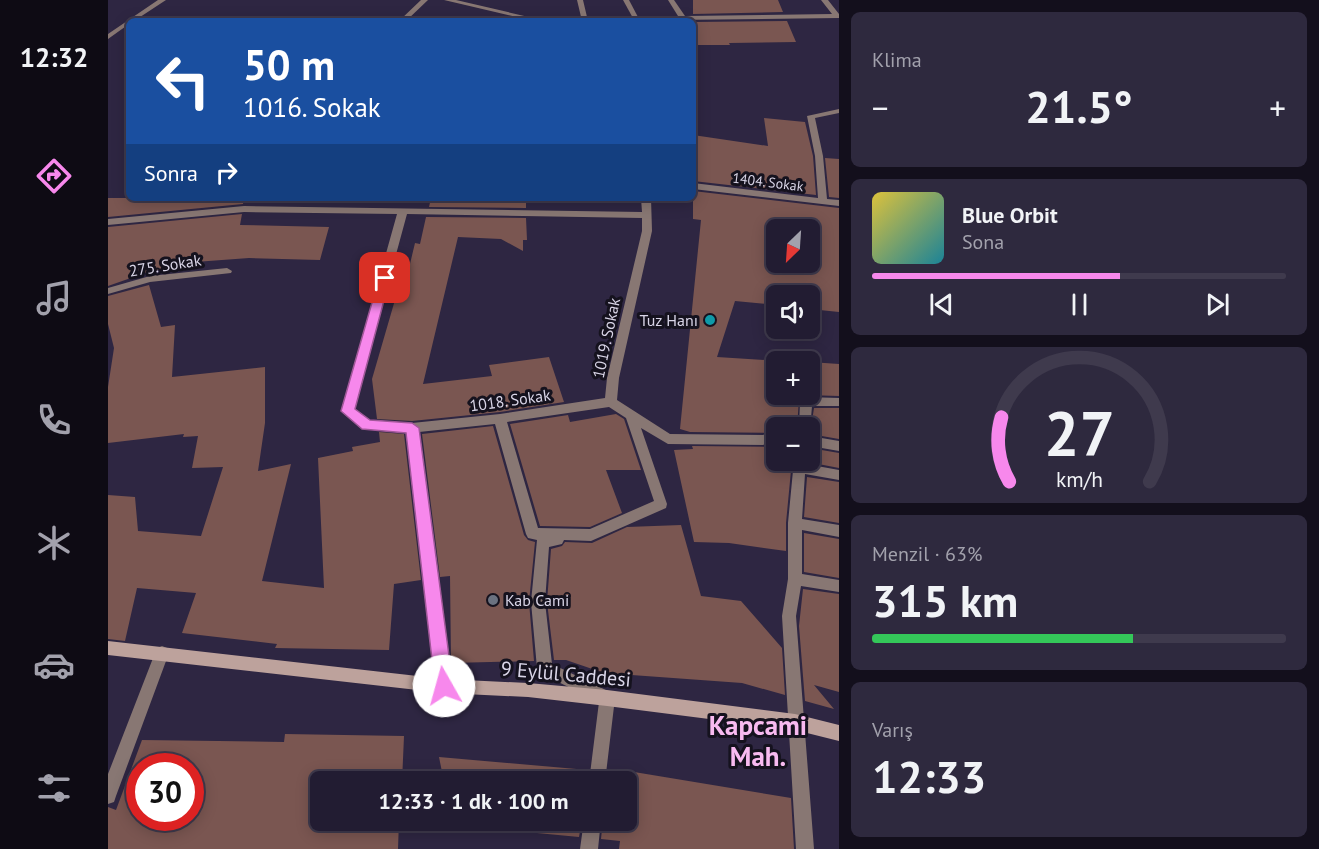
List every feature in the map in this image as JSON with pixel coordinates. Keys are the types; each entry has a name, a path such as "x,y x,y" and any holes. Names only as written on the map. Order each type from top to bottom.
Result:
{"main road":[{"name":"9 Eylül Caddesi","path":"108,648 444,686 528,690 607,698 795,722 839,733"}],"street":[{"path":"134,18 164,0"},
{"path":"405,18 425,0"},
{"path":"447,0 467,2 531,18"},
{"path":"580,0 584,18"},
{"path":"626,0 635,18"},
{"path":"671,0 683,18 838,16"},
{"path":"824,0 838,16"},
{"path":"108,37 126,23"},
{"path":"823,202 819,156 811,116 839,111"},
{"name":"1404. Sokak","path":"696,186 839,204"},
{"path":"244,209 249,201"},
{"name":"1019. Sokak","path":"646,201 647,231 613,378 611,402 668,439 766,440"},
{"path":"108,222 244,209 645,215"},
{"name":"1018. Sokak","path":"403,211 348,411 367,425 412,428 500,419 611,402"},
{"name":"275. Sokak","path":"108,291 150,279 227,271"},
{"path":"806,417 806,401 839,402"},
{"path":"598,771 607,698 545,668 538,602 543,542 591,535 661,504 631,415"},
{"path":"500,419 533,534 591,535"},
{"path":"412,428 444,686"},
{"path":"820,443 839,446"},
{"path":"820,470 839,475"},
{"path":"799,471 795,523 795,579 789,616 805,849"},
{"path":"795,523 839,531"},
{"path":"795,579 839,586"},
{"path":"108,796 162,653"},
{"path":"590,849 592,831"}],"building":[{"path":"693,0 778,0 783,12 693,14"},
{"path":"787,21 796,42 696,45 696,22"},
{"path":"764,118 805,122 813,156 816,195 696,181 696,135 768,146"},
{"path":"825,158 839,159 839,198 829,197"},
{"path":"696,191 839,208 839,312 820,310 820,285 766,285 766,304 735,301 717,357 766,360 766,405 799,405 798,417 766,417 766,433 690,432 680,429 701,220 693,219 693,201 696,201"},
{"path":"108,198 126,198 126,201 244,201 243,204 108,217"},
{"path":"430,201 526,201 526,208 429,207"},
{"path":"242,214 240,225 329,227 320,260 249,258 195,262 145,273 108,286 108,227"},
{"path":"426,217 526,218 527,240 523,240 523,251 501,239 458,237 423,384 492,376 489,365 549,357 564,402 500,412 412,421 377,419 372,379 397,293 403,293 415,243 420,244"},
{"path":"149,285 161,327 175,325 172,377 265,367 265,423 258,471 291,464 262,581 324,588 318,458 353,451 352,447 380,442 379,432 404,434 421,580 394,584 389,650 275,648 277,644 182,633 196,593 137,588 125,641 108,639 108,495 135,497 138,531 201,536 223,467 192,468 198,436 183,437 184,434 108,443 108,387 114,348 108,324 108,296"},
{"path":"820,363 839,364 839,396 820,395"},
{"path":"814,408 839,408 839,439 820,436 820,417 813,417"},
{"path":"616,414 624,419 641,470 606,470 622,513 590,527 540,526 510,424 568,415 570,422"},
{"path":"493,426 524,535 528,540 535,542 529,602 534,661 451,663 450,576 440,577 422,434"},
{"path":"692,446 766,447 766,471 791,471 786,551 729,543 694,542 674,450 693,449"},
{"path":"820,450 839,453 839,468 820,464"},
{"path":"807,477 839,482 839,523 804,517"},
{"path":"681,525 701,596 741,601 782,648 785,695 742,683 604,673 566,660 554,660 547,602 551,549 562,546 565,542 592,543 627,527"},
{"path":"804,533 839,539 839,578 804,572"},
{"path":"803,589 839,594 839,692 814,685 834,709 805,701 799,626"},
{"path":"285,734 404,736 402,771 310,771 310,831 399,831 398,849 108,849 108,807 116,810 126,783 126,831 204,831 204,753 137,753 142,740 284,742"},
{"path":"439,757 588,770 588,771 442,771"},
{"path":"637,772 791,798 794,849 619,849 620,841 601,839 602,831 637,831"},
{"path":"516,831 580,831 579,837"}],"place":[{"name":"Tuz Hanı","path":"710,320"},
{"name":"Kab Cami","path":"493,600"}],"district":[{"name":"Kapcami Mah.","path":"758,742"}],"route":[{"path":"385,278 348,411 367,425 412,428 444,686"}]}
